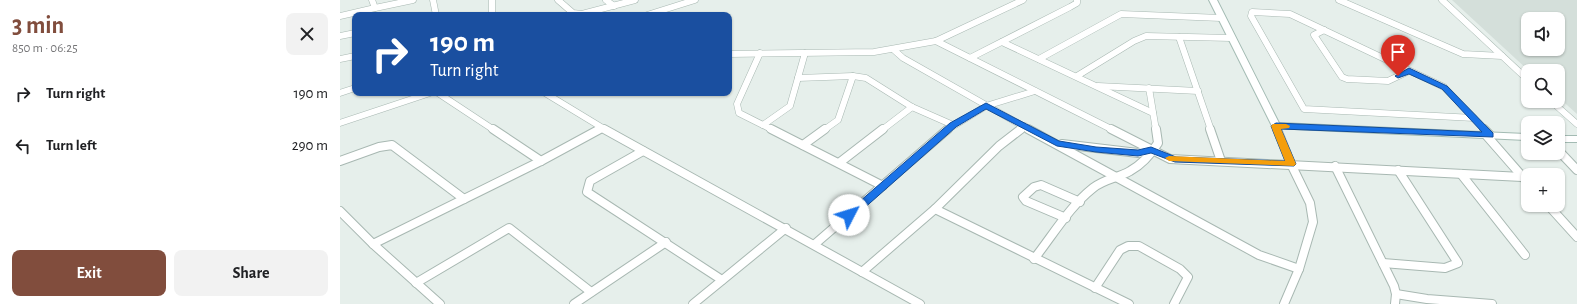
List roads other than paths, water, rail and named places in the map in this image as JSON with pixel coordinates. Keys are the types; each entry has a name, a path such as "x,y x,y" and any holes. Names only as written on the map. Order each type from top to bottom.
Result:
{"street":[{"path":"372,0 375,8"},
{"path":"358,12 413,0"},
{"path":"433,0 435,12"},
{"path":"492,0 492,12"},
{"path":"558,0 572,12"},
{"path":"606,0 614,6"},
{"path":"594,12 635,0"},
{"path":"657,12 696,0"},
{"path":"732,54 874,52 894,50 936,41 1023,0"},
{"path":"970,58 1078,3 1077,0"},
{"path":"1214,0 1221,18 1276,126 1291,164 1310,203 1313,222 1299,269 1284,304"},
{"path":"1339,0 1463,54 1502,56"},
{"path":"1442,0 1521,74"},
{"path":"1474,118 1304,109 1251,16 1252,12 1258,11 1290,14 1444,87 1474,118 1521,176"},
{"path":"340,16 352,13"},
{"path":"1039,59 1121,14 1221,18"},
{"path":"1324,30 1314,35 1342,77 1347,79 1388,81 1409,71"},
{"path":"340,36 352,33"},
{"path":"1077,76 1134,40 1146,36 1231,38"},
{"path":"1179,37 1221,161"},
{"path":"936,41 1170,159 1335,166 1521,177"},
{"path":"1002,42 1153,113"},
{"path":"894,50 903,58 986,106 1057,143 1259,255 1299,269"},
{"path":"760,53 737,104 739,112 883,186"},
{"path":"763,125 790,106 805,53"},
{"path":"340,59 352,57"},
{"path":"798,78 853,76 866,78 912,107 953,125"},
{"path":"803,145 838,120 853,76"},
{"path":"1095,86 1198,91"},
{"path":"1034,259 1066,218 1102,181 1129,171 1143,161 1158,143 1149,88"},
{"path":"340,93 352,89"},
{"path":"814,244 953,125 986,106 1035,91"},
{"path":"340,123 421,96"},
{"path":"443,96 541,161"},
{"path":"550,96 602,128 786,228 920,304"},
{"path":"839,163 912,107"},
{"path":"1559,108 1577,124"},
{"path":"862,272 935,209 999,146 1025,126"},
{"path":"1276,126 1521,137"},
{"path":"373,244 541,161 602,128"},
{"path":"1565,139 1577,139"},
{"path":"1057,143 1138,153 1151,150"},
{"path":"340,161 379,147 392,145 464,199"},
{"path":"643,151 590,182 587,192 666,242 722,280"},
{"path":"1565,157 1577,170"},
{"path":"1335,166 1383,263 1396,294 1395,304"},
{"path":"1383,263 1445,268 1458,263 1398,170"},
{"path":"1461,174 1525,255"},
{"path":"1066,218 1026,201 1023,197 1034,187 1041,185 1080,202"},
{"path":"935,209 1034,259 1129,304"},
{"path":"340,211 373,244 440,304"},
{"path":"1554,212 1577,238"},
{"path":"416,283 509,228 591,292"},
{"path":"693,304 786,228"},
{"path":"574,304 666,242"},
{"path":"1095,288 1120,250 1128,246 1139,246 1180,269 1188,277 1174,304"},
{"path":"1396,294 1427,299 1492,304"}]}
